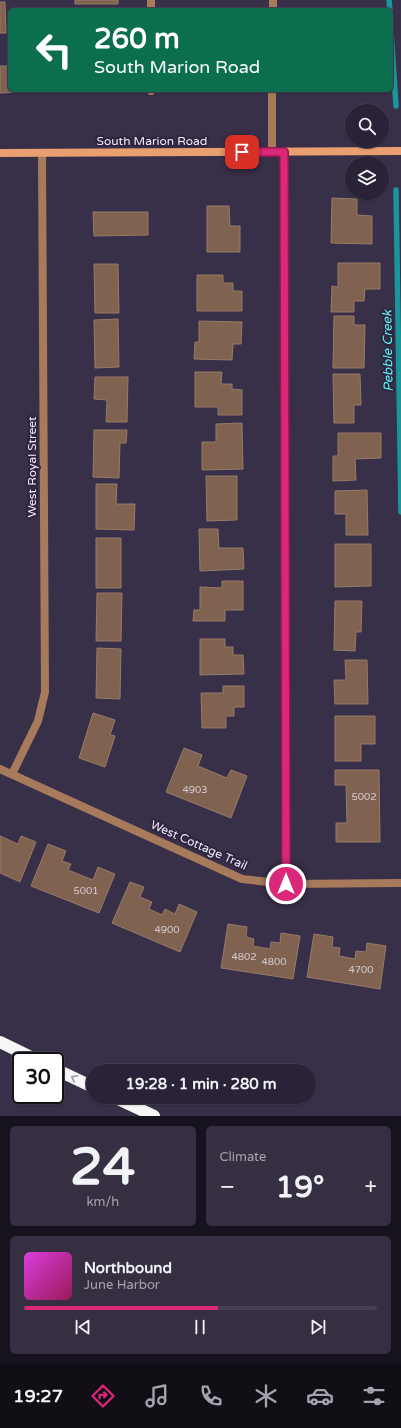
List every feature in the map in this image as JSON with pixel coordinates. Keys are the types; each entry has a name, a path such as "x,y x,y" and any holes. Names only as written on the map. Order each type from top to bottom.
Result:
{"highway":[{"path":"0,1042 21,1052"},
{"path":"64,1073 86,1084"},
{"path":"129,1104 154,1116"}],"street":[{"path":"272,92 272,152"},
{"name":"South Marion Road","path":"0,154 401,151"},
{"path":"284,152 286,884"},
{"name":"West Royal Street","path":"12,774 38,721 45,692 42,154"},
{"name":"West Cottage Trail","path":"0,769 242,879 286,884 401,883"}],"building":[{"path":"75,0 118,0 118,4 75,4"},
{"path":"0,2 5,2 6,33 0,33"},
{"path":"0,66 8,66 8,92 17,92 0,93"},
{"path":"332,198 357,200 357,215 372,216 372,244 331,243"},
{"path":"207,206 229,206 230,226 240,226 240,252 207,252"},
{"path":"93,212 148,212 148,235 94,236"},
{"path":"338,263 380,263 380,289 365,289 364,301 354,301 354,312 331,312 332,286 338,287"},
{"path":"94,264 118,264 119,313 95,313"},
{"path":"197,275 223,275 223,283 233,283 233,291 242,291 242,311 197,311"},
{"path":"334,316 354,316 354,325 365,325 364,368 333,368"},
{"path":"118,319 119,367 95,368 94,320"},
{"path":"199,321 242,322 241,344 233,344 232,360 194,359 195,342 199,342"},
{"path":"195,372 222,372 221,384 232,384 232,389 242,390 242,415 218,415 218,407 195,407"},
{"path":"333,374 360,374 361,405 354,405 354,423 334,423"},
{"path":"95,377 128,377 127,422 106,422 107,400 94,399"},
{"path":"242,423 243,469 202,470 202,442 216,442 216,424"},
{"path":"94,430 127,430 126,443 120,443 119,478 93,477"},
{"path":"338,433 381,433 381,458 355,459 356,480 333,481 333,456 338,456"},
{"path":"206,476 237,476 237,520 207,521"},
{"path":"96,484 117,484 116,504 135,504 134,530 96,529"},
{"path":"367,490 368,535 346,535 346,514 335,514 335,491"},
{"path":"199,529 218,529 219,548 243,548 244,569 200,571"},
{"path":"96,538 121,538 121,588 96,588"},
{"path":"335,544 371,544 371,586 335,587"},
{"path":"222,581 243,581 243,610 225,610 225,621 193,621 194,610 200,610 200,587 222,588"},
{"path":"97,593 122,593 121,641 96,641"},
{"path":"335,601 362,601 361,632 356,632 355,651 334,650"},
{"path":"200,639 225,639 225,647 233,647 233,655 243,655 244,674 200,675"},
{"path":"97,648 121,649 120,699 96,698"},
{"path":"345,660 367,660 368,704 335,704 334,680 346,680"},
{"path":"223,686 244,686 244,707 234,707 234,716 226,716 226,728 202,728 201,693 223,693"},
{"path":"93,713 115,720 110,735 115,736 105,767 79,758"},
{"path":"335,716 375,716 375,744 361,744 361,761 335,761"},
{"path":"184,748 202,755 198,766 227,778 231,770 247,776 231,818 166,792"},
{"path":"335,770 379,770 380,842 336,842 336,823 347,823 346,785 335,785"},
{"path":"0,836 18,844 21,836 36,842 20,882 0,873"},
{"path":"48,844 66,851 62,861 71,864 68,870 93,880 98,867 115,874 99,913 31,886"},
{"path":"130,882 144,887 140,897 152,902 149,909 162,915 165,909 175,914 179,904 197,912 180,952 112,923"},
{"path":"228,924 247,927 246,937 254,939 253,946 270,949 271,942 280,943 281,933 300,936 293,979 221,968"},
{"path":"314,934 333,937 332,947 340,948 339,956 355,959 356,951 366,952 367,943 386,946 380,989 307,977"}],"waterway":[{"name":"Pebble Creek","path":"389,0 390,8"},
{"name":"Pebble Creek","path":"393,60 396,106"},
{"name":"Pebble Creek","path":"396,190 401,512"}],"route":[{"path":"242,152 284,152 286,884"}]}
